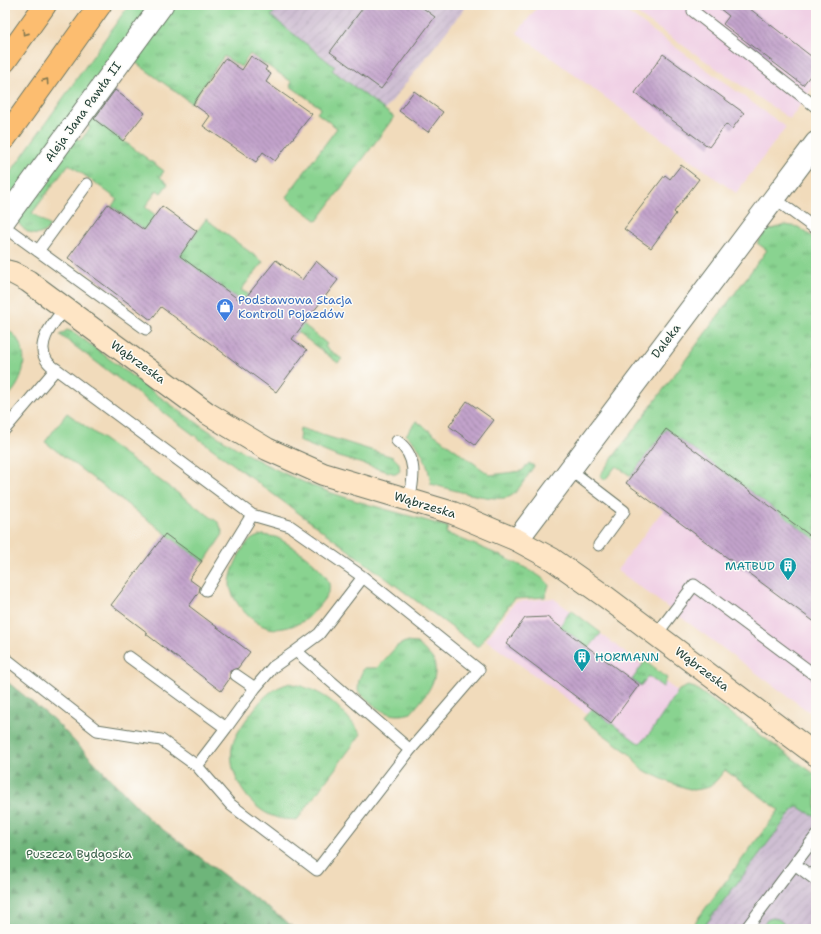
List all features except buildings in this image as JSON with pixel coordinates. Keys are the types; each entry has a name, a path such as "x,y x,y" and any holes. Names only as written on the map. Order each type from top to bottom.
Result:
{"main road":[{"path":"5,61 45,5"},
{"path":"5,138 100,5"},
{"path":"5,156 23,113"}],"street":[{"name":"Aleja Jana Pawła II","path":"5,219 162,5"},
{"name":"Daleka","path":"517,540 816,143"},
{"name":"Wąbrzeska","path":"5,258 14,274 65,308 207,413 255,442 323,474 453,512 517,540 552,559 816,755"}],"lane":[{"path":"693,11 816,107"},
{"path":"38,251 87,184"},
{"path":"775,199 816,229"},
{"path":"5,227 146,329"},
{"path":"5,658 97,730 161,740 197,766 230,805 316,870 410,750 479,670 363,577 290,526 252,515 46,361 43,350 44,340 48,330 65,308"},
{"path":"5,429 56,369"},
{"path":"397,441 408,454 414,469 409,500"},
{"path":"569,469 624,511 599,545"},
{"path":"206,590 252,515"},
{"path":"197,766 255,688 273,667 319,634 363,577"},
{"path":"656,635 694,586 816,676"},
{"path":"296,651 410,750"},
{"path":"129,657 226,728"},
{"path":"236,675 255,688"},
{"path":"746,929 796,865 816,836"},
{"path":"796,865 816,880"}],"shaded area":[{"path":"247,5 467,5 385,110"},
{"path":"539,5 617,5 786,127 736,193 517,33"},
{"path":"624,5 816,5 816,83 790,119"},
{"path":"663,510 816,623 816,717 617,570"},
{"path":"553,598 681,694 639,751 486,640 515,602"},
{"path":"798,785 816,797 816,929 690,929"}],"green space":[{"path":"129,5 154,5 5,206 5,181 8,176"},
{"path":"174,5 276,5 278,7 271,16 335,67 332,70 394,117 317,221 286,197 337,128 317,113 321,108 290,86 292,82 250,54 241,67 224,56 191,103 135,62"},
{"path":"115,90 94,119 164,171 160,177 168,184 161,193 157,190 145,207 190,241 206,219 263,262 241,290 303,324 327,344 325,347 342,359 338,363 296,331 290,338 112,206 117,199 69,164 32,213 50,226 42,233 34,234 27,231 19,224 18,218 74,138 81,140 90,128 87,124 112,91"},
{"path":"785,225 798,227 816,239 816,540 666,429 631,476 616,466 605,480 600,475 767,250 757,243 766,231"},
{"path":"5,328 14,335 20,343 24,362 22,373 18,382 13,391 5,399"},
{"path":"67,330 75,333 153,392 234,447 263,463 311,485 369,505 448,527 446,533 502,556 544,579 549,585 545,597 514,599 478,647 60,335"},
{"path":"67,413 219,523 223,534 205,561 202,561 45,442"},
{"path":"416,421 490,475 522,471 529,463 534,466 517,491 511,496 505,498 484,497 431,484 428,469 423,456 412,440 406,435"},
{"path":"300,428 393,457 399,463 400,471 396,474 336,456 299,441"},
{"path":"263,535 278,538 302,553 319,568 329,583 329,590 325,597 309,617 290,627 274,629 262,626 249,617 238,604 231,591 231,577 239,555 249,542"},
{"path":"571,610 601,633 589,648 560,626"},
{"path":"405,642 417,643 433,660 435,669 429,690 411,713 395,715 382,711 358,691 359,679 364,668 377,668 397,646"},
{"path":"645,661 667,678 663,687 648,676 641,686 632,680"},
{"name":"Puszcza Bydgoska","path":"5,680 54,720 150,820 296,929 5,929"},
{"path":"290,683 323,695 339,707 361,734 297,820 278,818 256,806 241,788 232,766 231,754 233,743 237,735 256,706 264,697 278,688"},
{"path":"688,686 695,688 816,775 816,815 797,807 793,810 702,929 690,929 779,810 725,770 715,782 706,788 693,790 671,783 641,769 631,755 583,719 592,709 640,743 651,732 679,690"},
{"path":"772,918 778,919 791,929 761,929 767,920"}],"place":[{"name":"Podstawowa Stacja Kontroli Pojazdów","path":"225,322"},
{"name":"MATBUD","path":"788,581"},
{"name":"HORMANN","path":"582,672"}]}
